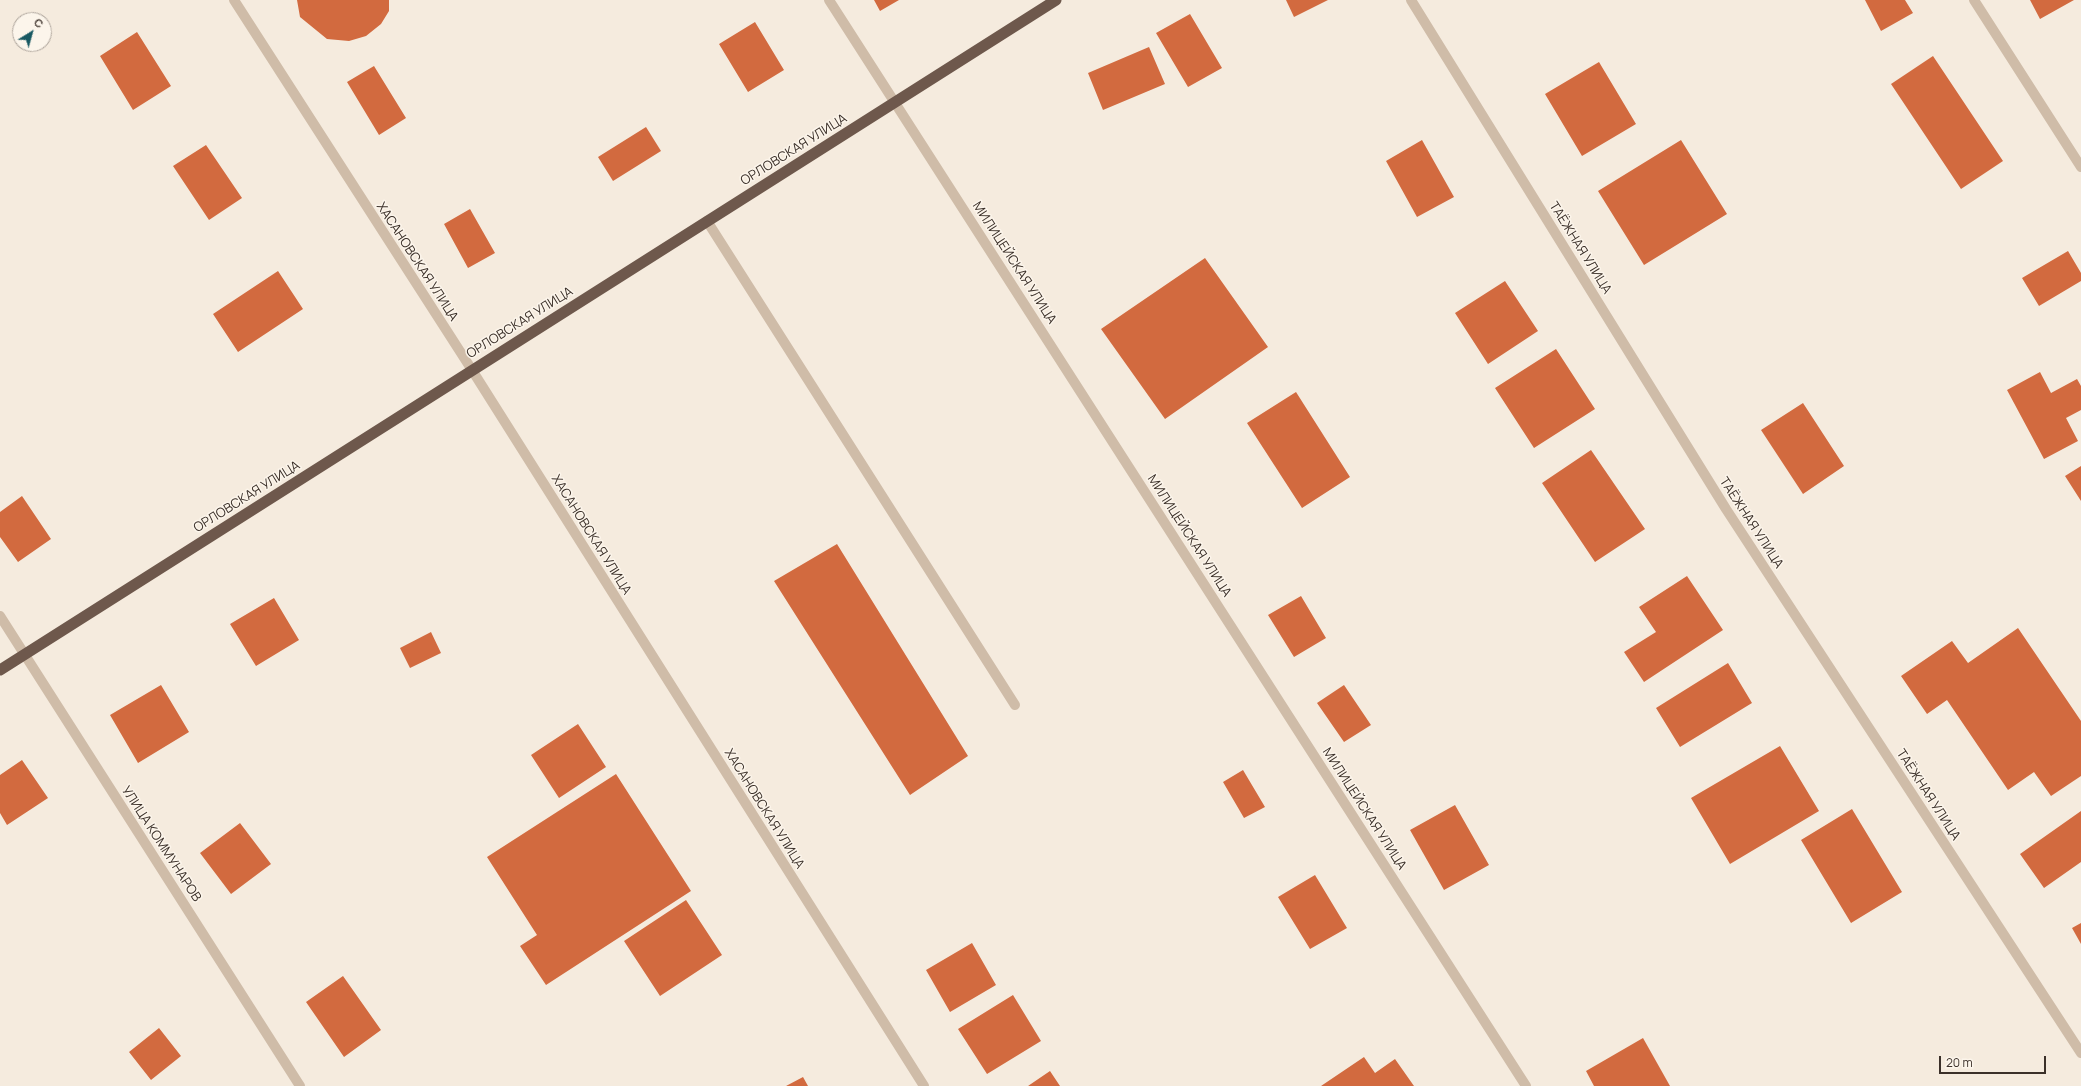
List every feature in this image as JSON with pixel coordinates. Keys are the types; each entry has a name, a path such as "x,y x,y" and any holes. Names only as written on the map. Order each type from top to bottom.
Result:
{"highway":[{"name":"ОРЛОВСКАЯ УЛИЦА","path":"0,670 1056,0"}],"street":[{"name":"ХАСАНОВСКАЯ УЛИЦА","path":"234,0 472,370 924,1086"},
{"name":"МИЛИЦЕЙСКАЯ УЛИЦА","path":"829,0 1526,1086"},
{"name":"ТАЁЖНАЯ УЛИЦА","path":"1411,0 1726,509 2081,1053"},
{"path":"1974,0 2081,167"},
{"path":"707,222 1014,705"},
{"name":"УЛИЦА КОММУНАРОВ","path":"0,616 300,1086"}],"building":[{"path":"297,0 389,0 389,11 381,24 366,36 349,41 327,39 300,17"},
{"path":"874,0 899,0 880,11"},
{"path":"1286,0 1328,0 1294,17"},
{"path":"1865,0 1905,0 1913,13 1881,31"},
{"path":"2030,0 2074,0 2040,19"},
{"path":"1190,14 1222,68 1188,87 1156,33"},
{"path":"755,22 784,70 748,92 719,44"},
{"path":"137,32 171,86 133,110 100,56"},
{"path":"1149,47 1165,84 1103,110 1088,73"},
{"path":"1933,56 2003,161 1961,189 1891,84"},
{"path":"1599,62 1636,124 1582,156 1545,94"},
{"path":"374,66 406,118 379,135 347,82"},
{"path":"646,127 661,151 613,181 598,157"},
{"path":"1422,140 1454,197 1417,217 1386,161"},
{"path":"1681,140 1727,214 1644,265 1598,191"},
{"path":"206,145 242,198 209,220 173,166"},
{"path":"470,209 495,253 468,268 444,224"},
{"path":"2068,251 2081,273 2081,281 2039,306 2022,278"},
{"path":"1205,258 1268,347 1165,419 1101,329"},
{"path":"278,271 303,309 238,352 213,314"},
{"path":"1505,281 1538,331 1488,364 1455,313"},
{"path":"1556,349 1595,409 1534,448 1495,388"},
{"path":"2040,372 2051,393 2077,379 2081,386 2081,410 2066,418 2078,441 2044,459 2007,390"},
{"path":"1296,392 1350,477 1302,508 1247,423"},
{"path":"1803,403 1844,466 1803,494 1761,430"},
{"path":"1591,450 1645,529 1595,562 1542,483"},
{"path":"2081,466 2081,501 2065,476"},
{"path":"22,496 51,539 18,562 0,537 0,512"},
{"path":"837,544 968,756 910,795 774,581"},
{"path":"1687,576 1723,630 1644,682 1624,652 1656,632 1639,607"},
{"path":"1301,596 1326,638 1294,657 1268,615"},
{"path":"274,598 299,640 256,666 230,624"},
{"path":"2018,628 2081,721 2081,776 2051,796 2034,772 2008,790 1947,700 1927,714 1901,676 1952,641 1968,663"},
{"path":"431,632 441,653 410,668 400,648"},
{"path":"1728,663 1752,703 1680,747 1656,708"},
{"path":"161,685 189,732 138,763 110,715"},
{"path":"1344,685 1371,725 1344,742 1317,703"},
{"path":"578,724 606,767 559,798 531,755"},
{"path":"1780,746 1819,811 1730,864 1691,798"},
{"path":"22,760 48,798 7,825 0,813 0,775"},
{"path":"1243,770 1265,807 1244,818 1223,782"},
{"path":"616,774 691,891 546,985 520,946 537,935 487,857"},
{"path":"1455,805 1489,865 1444,890 1410,830"},
{"path":"1852,809 1902,892 1851,923 1801,840"},
{"path":"2081,811 2081,862 2044,888 2020,854"},
{"path":"240,823 271,864 231,894 200,853"},
{"path":"1315,875 1347,928 1310,949 1278,897"},
{"path":"686,900 722,955 660,996 624,941"},
{"path":"2081,923 2081,944 2072,928"},
{"path":"972,943 996,985 950,1012 926,970"},
{"path":"343,976 381,1030 344,1057 306,1002"},
{"path":"1013,995 1041,1041 987,1074 958,1029"},
{"path":"159,1028 181,1056 151,1080 129,1052"},
{"path":"1643,1038 1670,1086 1594,1086 1586,1071"},
{"path":"1364,1057 1375,1073 1395,1059 1414,1086 1321,1086"},
{"path":"1050,1071 1060,1086 1028,1086"},
{"path":"803,1077 808,1086 786,1086"}]}
